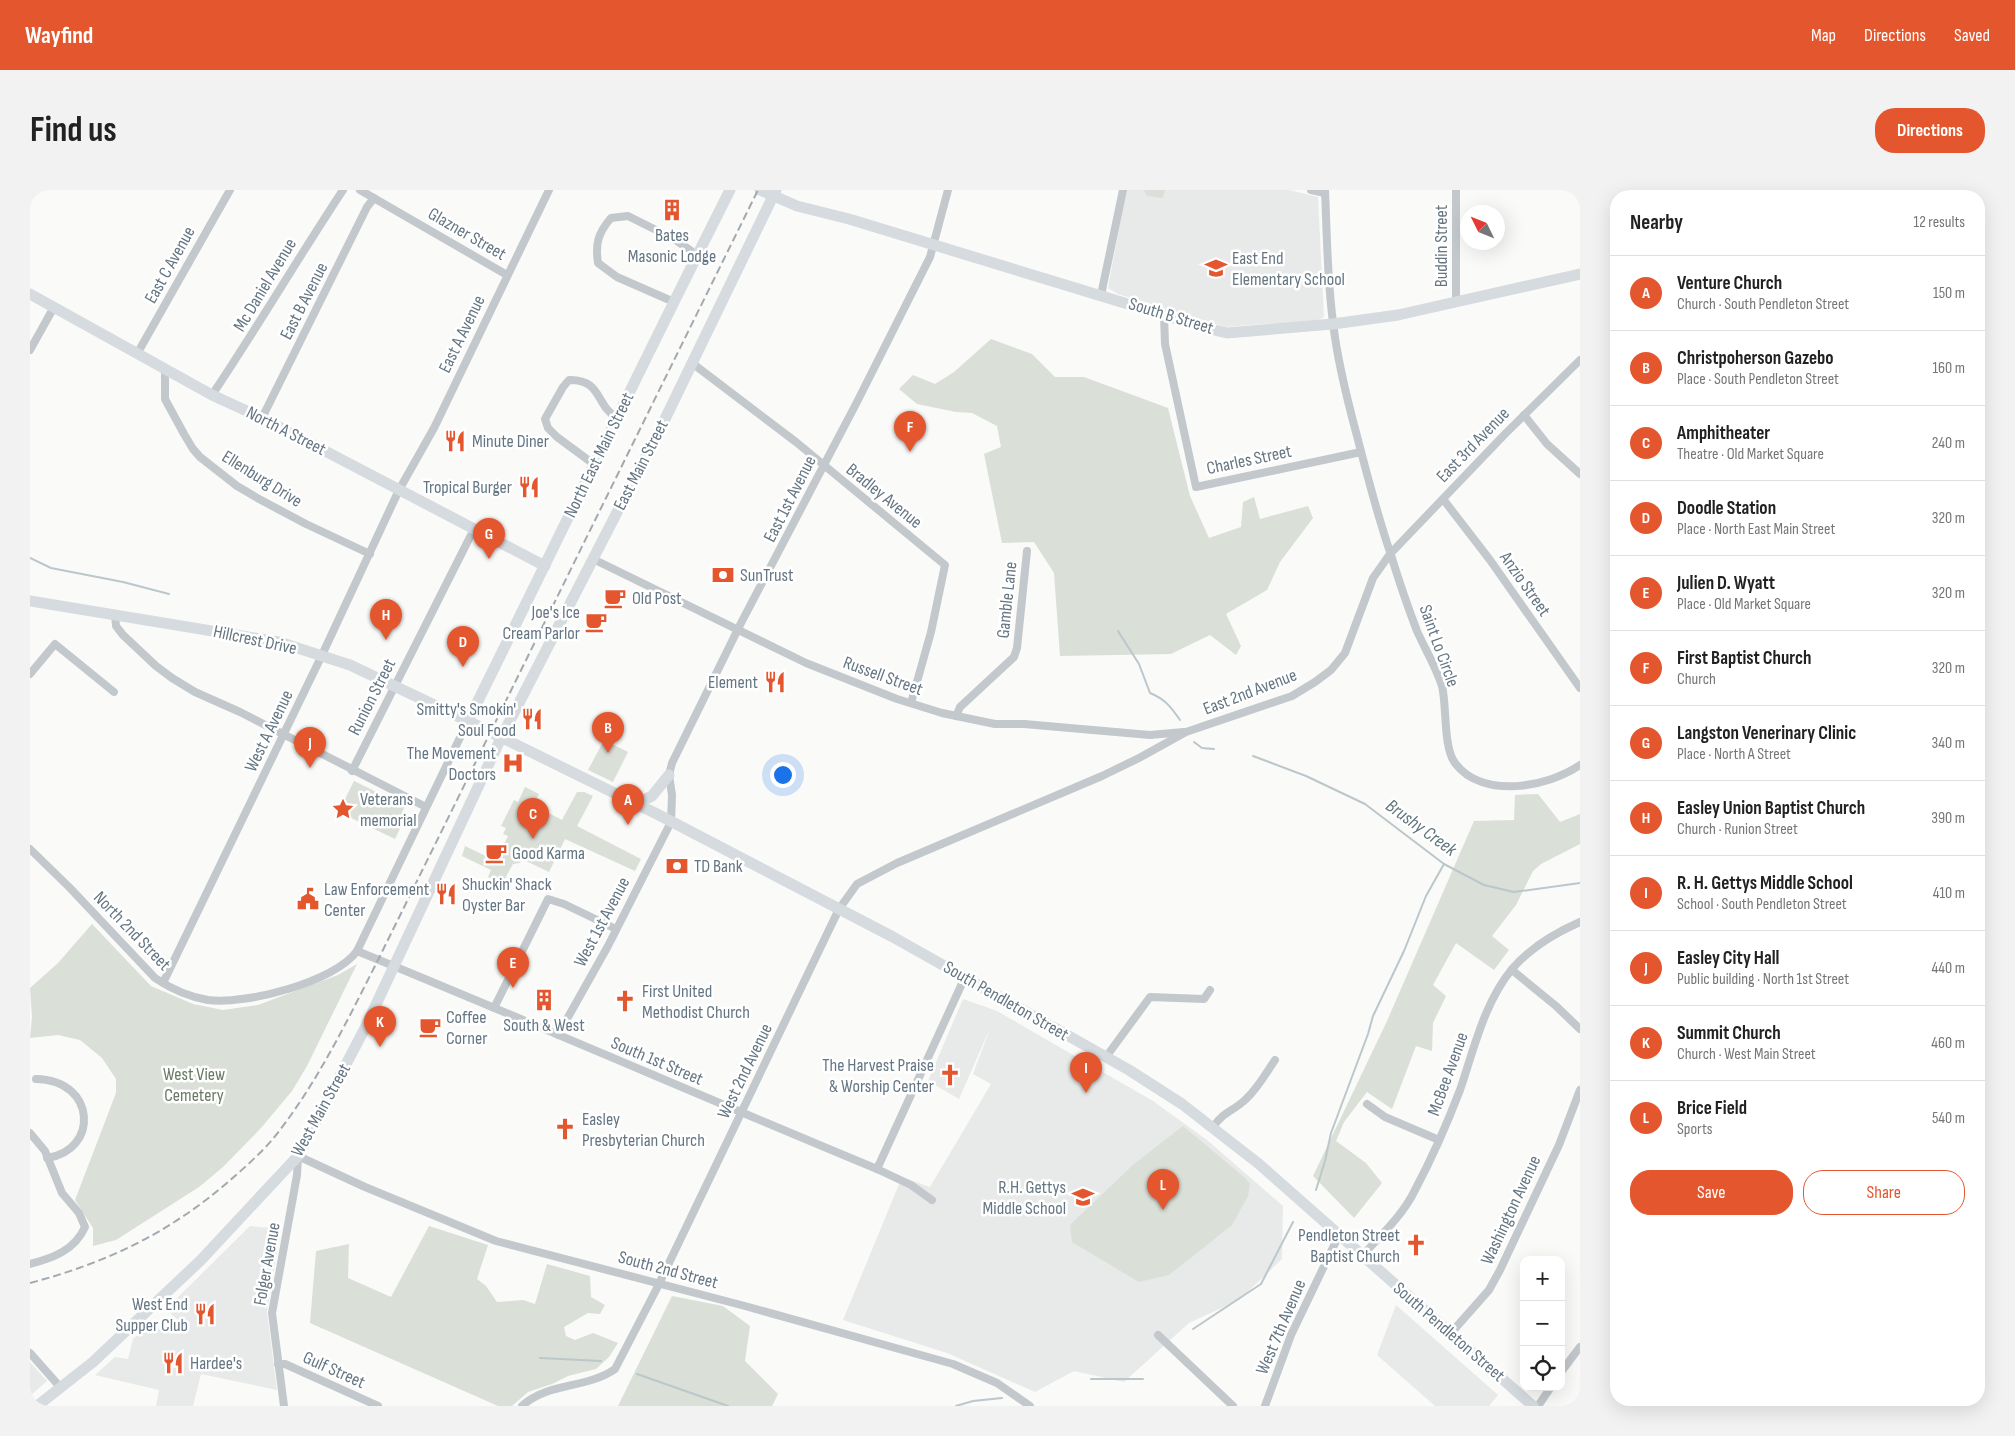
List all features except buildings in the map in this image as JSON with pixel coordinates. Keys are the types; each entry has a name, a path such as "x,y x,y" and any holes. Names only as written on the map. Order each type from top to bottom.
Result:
{"main road":[{"name":"North East Main Street","path":"468,721 595,465 616,417 730,190"},
{"name":"South B Street","path":"760,190 774,193 797,206 1227,333 1333,324 1398,315 1580,274"},
{"name":"East Main Street","path":"501,738 692,363 774,193"},
{"name":"North A Street","path":"30,294 212,395 262,418 545,566"},
{"name":"Hillcrest Drive","path":"30,601 279,642 322,655 395,686 468,721"},
{"name":"South Pendleton Street","path":"468,721 672,822 966,977 1106,1057 1182,1104 1259,1164 1533,1406"},
{"name":"West Main Street","path":"37,1406 62,1388 113,1344 201,1260 298,1156 365,1028 501,738"},
{"path":"636,804 652,796 669,775"}],"street":[{"name":"East C Avenue","path":"137,354 230,190"},
{"name":"Mc Daniel Avenue","path":"212,395 249,340 302,252 343,190"},
{"name":"Glazner Street","path":"360,190 507,275"},
{"name":"East A Avenue","path":"399,490 434,428 549,190"},
{"name":"East 1st Avenue","path":"672,822 672,795 669,775 679,746 930,257 948,190"},
{"path":"1101,295 1123,190"},
{"path":"1312,190 1325,191 1328,280 1333,324 1347,397 1390,554"},
{"name":"Buddin Street","path":"1456,190 1456,302"},
{"name":"East B Avenue","path":"262,418 367,207 374,198"},
{"path":"674,302 617,278 598,263 596,250 598,238 611,218 628,216 674,239 697,255"},
{"path":"30,350 54,307"},
{"name":"Charles Street","path":"1164,315 1164,344 1196,486 1361,452"},
{"name":"East 3rd Avenue","path":"1390,554 1524,415 1580,360"},
{"name":"Bradley Avenue","path":"692,363 796,442 945,565 931,632 911,703"},
{"name":"Ellenburg Drive","path":"164,369 165,399 193,450 200,457 237,486 259,499 306,524 370,554"},
{"path":"595,465 557,437 548,428 545,419 562,387 569,380 578,380 590,385 601,397 610,413 616,417"},
{"path":"1524,415 1547,444 1580,474"},
{"name":"West A Avenue","path":"163,984 322,655 399,490"},
{"name":"Anzio Street","path":"1443,498 1579,684"},
{"name":"Runion Street","path":"352,771 474,529"},
{"name":"Gamble Lane","path":"956,716 960,707 1014,657 1017,648 1027,551"},
{"name":"East 2nd Avenue","path":"839,909 857,884 897,862 1102,776 1146,755 1186,732 1292,696 1315,682 1331,670 1345,653 1373,578 1390,554"},
{"name":"Saint Lo Circle","path":"1390,554 1417,630 1442,686 1448,747 1455,763 1470,776 1490,784 1510,786 1551,780 1580,765"},
{"name":"Russell Street","path":"593,559 806,663 911,703 956,716 995,724 1033,724 1150,735 1186,732"},
{"path":"115,615 116,626 123,635 156,666 172,678 195,692 426,807"},
{"path":"30,674 55,644 114,692"},
{"path":"395,966 357,951 468,721"},
{"name":"West 1st Avenue","path":"558,1035 672,822"},
{"name":"North 2nd Street","path":"30,849 70,888 154,978 169,988 206,1000 248,1000 307,982 351,960 357,951"},
{"path":"494,1008 548,899 564,904 616,929"},
{"name":"West 2nd Avenue","path":"522,1406 540,1393 589,1383 615,1369 659,1284 839,909"},
{"name":"McBee Avenue","path":"1362,1255 1384,1233 1414,1192 1439,1140 1488,1011 1512,970 1524,956 1539,945 1562,930 1580,922"},
{"name":"South 1st Street","path":"395,966 877,1169 911,1185 932,1200"},
{"path":"1512,970 1556,1006 1580,1029"},
{"path":"877,1169 966,977"},
{"path":"1106,1057 1150,997 1204,999 1210,990"},
{"path":"1213,1127 1220,1116 1241,1104 1252,1094 1275,1060"},
{"path":"36,1078 50,1079 61,1083 71,1089 83,1106 84,1120 82,1131 76,1142 68,1151 57,1157 48,1158"},
{"name":"Washington Avenue","path":"1452,1333 1489,1290 1500,1270 1559,1145 1580,1090"},
{"path":"1367,1104 1386,1117 1439,1140"},
{"path":"30,1133 45,1151 62,1192 79,1213 85,1228 80,1238 68,1249 30,1264"},
{"name":"South 2nd Street","path":"298,1156 365,1187 496,1241 953,1364 997,1383 1030,1406"},
{"name":"Folger Avenue","path":"284,1406 272,1313 297,1175 298,1156"},
{"name":"West 7th Avenue","path":"1265,1406 1291,1335 1339,1234"},
{"path":"1158,1335 1233,1406"},
{"path":"1565,1367 1580,1347"},
{"path":"30,1352 62,1388"},
{"name":"Gulf Street","path":"278,1364 285,1364 378,1406"},
{"path":"1538,1406 1547,1391"}],"shaded area":[{"name":"East End Elementary School","path":"1126,190 1289,190 1318,197 1324,317 1319,320 1225,327 1118,294 1108,288"},
{"name":"R.H. Gettys Middle School","path":"963,999 997,1011 1153,1101 1207,1140 1283,1206 1282,1259 1239,1300 1189,1323 1124,1382 1074,1371 1035,1392 947,1353 843,1320 902,1177 930,1187 991,1084 973,1074 991,1026 959,1099 928,1081"},
{"path":"250,1226 281,1229 267,1312 277,1390 201,1374 193,1406 156,1406 159,1390 95,1375 115,1357 128,1359 133,1339 147,1327 170,1331 178,1320 166,1309"},
{"path":"1396,1305 1498,1395 1489,1406 1435,1406 1377,1355"},
{"path":"30,1362 47,1381 30,1396"}],"green space":[{"path":"1144,190 1165,190 1163,198 1147,196"},
{"path":"991,339 1032,354 1055,377 1084,377 1168,408 1190,496 1209,538 1241,527 1243,502 1254,497 1260,519 1308,506 1313,518 1280,562 1267,590 1226,614 1241,646 1236,655 1210,635 1171,654 1060,656 1054,573 1034,542 1002,543 984,454 1001,447 997,426 972,413 956,412 917,404 899,389 913,375 935,384 954,372"},
{"path":"604,740 628,752 613,782 588,770"},
{"path":"354,781 405,806 402,812 407,814 395,839 343,814 345,809 341,807"},
{"path":"525,787 539,794 536,799 543,803 541,809 562,820 577,792 584,792 593,796 577,826 641,859 635,871 565,839 549,872 522,859 520,863 513,864 502,884 488,877 491,870 462,856 465,846 496,861 508,836 503,834 506,828 501,826 514,800 518,802"},
{"path":"1538,794 1560,822 1580,814 1580,844 1541,864 1533,871 1516,905 1492,936 1509,950 1494,970 1456,943 1433,985 1446,996 1433,1023 1432,1051 1416,1046 1392,1109 1367,1092 1344,1122 1336,1141 1366,1163 1382,1183 1354,1218 1313,1176 1387,1021 1474,821 1514,820 1515,795"},
{"name":"West View Cemetery","path":"92,924 151,986 193,1004 223,1010 258,1005 338,975 357,964 307,1066 292,1091 261,1128 223,1167 199,1187 116,1240 93,1246 93,1228 75,1200 116,1093 116,1079 102,1058 80,1040 58,1035 30,1038 32,1017 30,988 58,963"},
{"path":"1183,1126 1244,1177 1250,1184 1248,1196 1232,1225 1169,1275 1139,1282 1072,1242 1070,1225 1134,1164"},
{"path":"429,1226 488,1245 477,1279 486,1286 497,1302 523,1300 535,1304 547,1264 590,1276 591,1297 605,1305 600,1314 588,1313 564,1327 566,1336 575,1340 593,1333 618,1343 609,1357 596,1369 568,1376 528,1392 512,1406 498,1406 310,1323 316,1251 349,1244 348,1278 391,1297"},
{"path":"672,1296 723,1306 750,1326 745,1361 778,1394 772,1406 618,1406"}],"waterway":[{"path":"30,558 51,568 123,582 169,594"},
{"name":"Brushy Creek","path":"1118,631 1139,664 1150,693 1167,704 1180,720"},
{"name":"Brushy Creek","path":"1194,742 1202,748 1214,749"},
{"name":"Brushy Creek","path":"1253,756 1306,776 1365,804 1444,864 1484,885 1514,892 1580,883"},
{"path":"1316,1190 1331,1133 1373,1016 1404,951 1426,896 1444,864"},
{"path":"1193,1329 1261,1284 1293,1222"},
{"path":"540,1358 601,1361"},
{"path":"637,1374 728,1406"},
{"path":"1091,1379 1143,1379"},
{"path":"956,1406 973,1401 1002,1398"}],"railway":[{"path":"30,1283 110,1256 159,1231 183,1216 228,1182 256,1156 272,1140 303,1098 355,1006 758,190"}],"place":[{"name":"Bates Masonic Lodge","path":"672,210"},
{"name":"East End Elementary School","path":"1216,268"},
{"name":"Minute Diner","path":"455,441"},
{"name":"First Baptist Church","path":"910,452"},
{"name":"Tropical Burger","path":"529,487"},
{"name":"Langston Venerinary Clinic","path":"489,559"},
{"name":"SunTrust","path":"723,575"},
{"name":"Old Post","path":"615,598"},
{"name":"Joe's Ice Cream Parlor","path":"596,622"},
{"name":"Easley Union Baptist Church","path":"386,640"},
{"name":"Doodle Station","path":"463,667"},
{"name":"Element","path":"775,682"},
{"name":"Smitty's Smokin' Soul Food","path":"532,719"},
{"name":"Christpoherson Gazebo","path":"608,753"},
{"name":"The Movement Doctors","path":"513,763"},
{"name":"Easley City Hall","path":"310,768"},
{"name":"Veterans memorial","path":"343,809"},
{"name":"Venture Church","path":"628,825"},
{"name":"Amphitheater","path":"533,839"},
{"name":"Good Karma","path":"496,853"},
{"name":"TD Bank","path":"677,866"},
{"name":"Shuckin' Shack Oyster Bar","path":"446,894"},
{"name":"Law Enforcement Center","path":"308,899"},
{"name":"Julien D. Wyatt","path":"513,988"},
{"name":"South & West","path":"544,1000"},
{"name":"First United Methodist Church","path":"625,1001"},
{"name":"Coffee Corner","path":"430,1027"},
{"name":"Summit Church","path":"380,1047"},
{"name":"The Harvest Praise & Worship Center","path":"950,1075"},
{"name":"R. H. Gettys Middle School","path":"1086,1093"},
{"name":"Easley Presbyterian Church","path":"565,1129"},
{"name":"R.H. Gettys Middle School","path":"1083,1197"},
{"name":"Brice Field","path":"1163,1210"},
{"name":"Pendleton Street Baptist Church","path":"1416,1245"},
{"name":"West End Supper Club","path":"205,1314"},
{"name":"Hardee's","path":"173,1363"}]}
